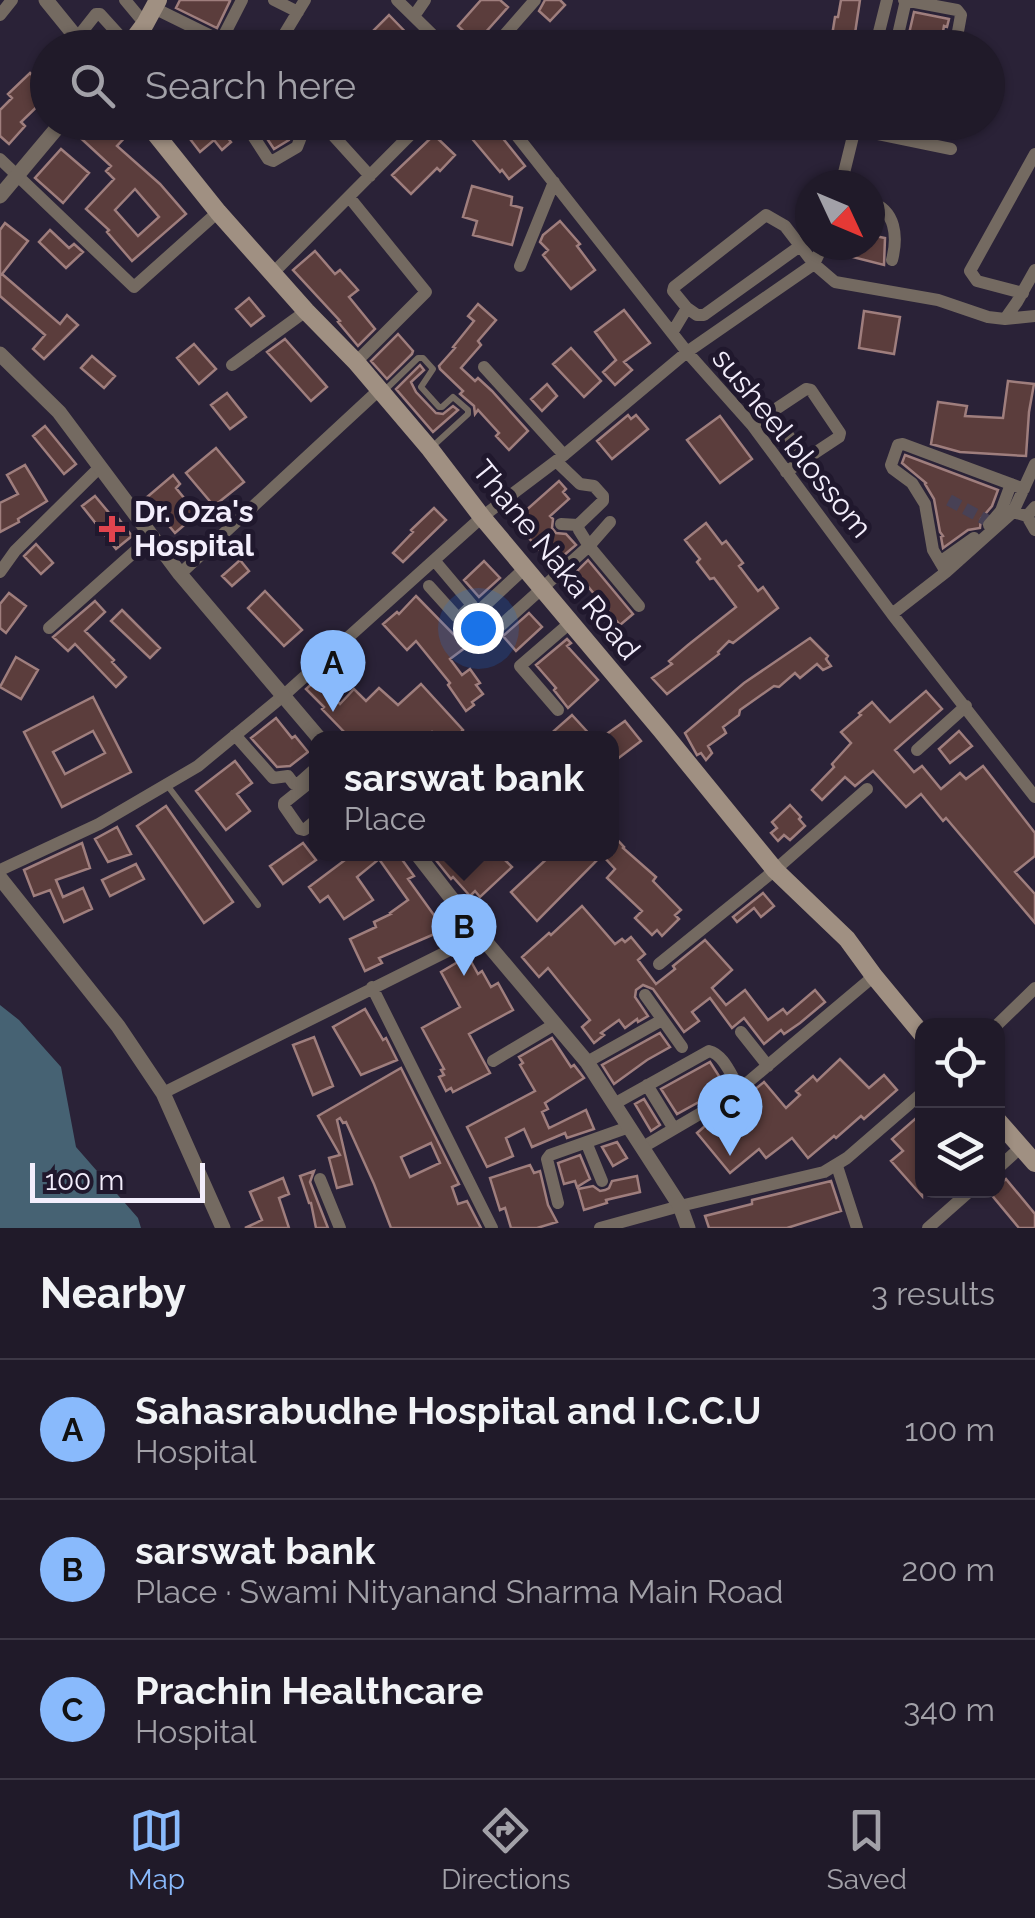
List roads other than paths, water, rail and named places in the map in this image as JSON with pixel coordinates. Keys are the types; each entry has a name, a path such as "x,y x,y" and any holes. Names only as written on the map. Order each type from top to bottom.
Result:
{"main road":[{"name":"Thane Naka Road","path":"160,140 218,212 430,449 482,518 775,870 847,939 915,1026"},
{"path":"1005,1130 1035,1163"}],"street":[{"path":"0,14 12,0"},
{"path":"46,0 71,30"},
{"path":"124,0 195,30"},
{"path":"156,12 175,0"},
{"path":"274,0 296,5 284,30"},
{"path":"397,0 428,30"},
{"path":"414,16 425,0"},
{"path":"509,30 535,0"},
{"path":"885,30 888,0"},
{"path":"892,30 905,0 957,10 961,15 958,30"},
{"path":"226,30 239,1"},
{"path":"87,30 96,14 114,30"},
{"path":"0,196 46,140"},
{"path":"256,140 273,161 297,147 300,140"},
{"path":"337,140 370,176"},
{"path":"273,273 405,140"},
{"name":"susheel blossom","path":"520,140 672,334 752,425 892,614 1035,797"},
{"path":"845,170 852,140"},
{"path":"913,140 951,149"},
{"path":"1022,293 976,282 970,271 1035,154"},
{"path":"0,159 134,287 218,212"},
{"path":"520,266 554,182"},
{"path":"349,197 426,292 356,362"},
{"path":"885,210 894,228 892,260"},
{"path":"795,239 785,226 766,215 673,291 687,308 704,315 795,250"},
{"path":"811,260 835,282 848,286 938,300 988,317 1035,316"},
{"path":"0,870 100,824 198,766 482,518 687,352 816,260"},
{"path":"1005,319 1035,270"},
{"path":"672,334 687,308"},
{"path":"232,364 306,310"},
{"path":"0,354 59,412 151,538 313,731"},
{"path":"484,367 580,484 594,486 604,496 578,525 560,524"},
{"path":"752,425 806,389 811,390 840,432 839,437 786,472"},
{"path":"180,574 381,391"},
{"path":"772,412 805,460"},
{"path":"943,567 934,550 925,504 912,484 893,469 898,444 1018,486"},
{"path":"892,614 991,522 1035,464"},
{"path":"0,572 15,551 100,467"},
{"path":"1018,486 1035,530"},
{"path":"943,567 1025,512"},
{"path":"525,568 481,611 498,628 610,522"},
{"path":"578,525 589,546 639,606"},
{"path":"49,628 151,538"},
{"path":"428,586 457,616 472,605 434,560"},
{"path":"558,710 520,666 571,622"},
{"path":"917,750 966,706"},
{"path":"236,735 273,778 288,776 298,784 309,774"},
{"path":"309,783 284,806 300,829 309,826"},
{"path":"659,964 867,789"},
{"path":"422,861 587,1062 680,1206 688,1228"},
{"path":"0,878 118,1026 163,1093 222,1228"},
{"path":"163,1093 480,935"},
{"path":"747,1083 874,976"},
{"path":"372,987 492,1228"},
{"path":"1004,1018 1035,988"},
{"path":"644,995 682,1046"},
{"path":"587,1062 662,1020"},
{"path":"493,1061 555,1024"},
{"path":"741,1032 768,1066"},
{"path":"614,1104 713,1051 738,1086 734,1094 642,1148"},
{"path":"647,1086 674,1128"},
{"path":"600,1228 824,1172 915,1099"},
{"path":"558,1203 547,1159 550,1155 629,1127"},
{"path":"586,1142 602,1182"},
{"path":"1005,1162 1020,1148"},
{"path":"836,1166 857,1228"},
{"path":"320,1180 340,1228"},
{"path":"928,1228 963,1198"}],"lane":[{"path":"381,391 418,358 423,358 433,369 420,387 439,407 453,397 468,410 430,449"},
{"path":"166,784 258,905"}],"water":[{"path":"0,1005 19,1020 61,1067 76,1147 138,1218 141,1228 0,1228"}],"tunnel":[{"path":"949,500 990,522"}],"place":[{"name":"Dr. Oza's Hospital","path":"112,529"},
{"name":"Sahasrabudhe Hospital and I.C.C.U","path":"333,712"},
{"name":"sarswat bank","path":"464,976"},
{"name":"Prachin Healthcare","path":"730,1156"}]}
